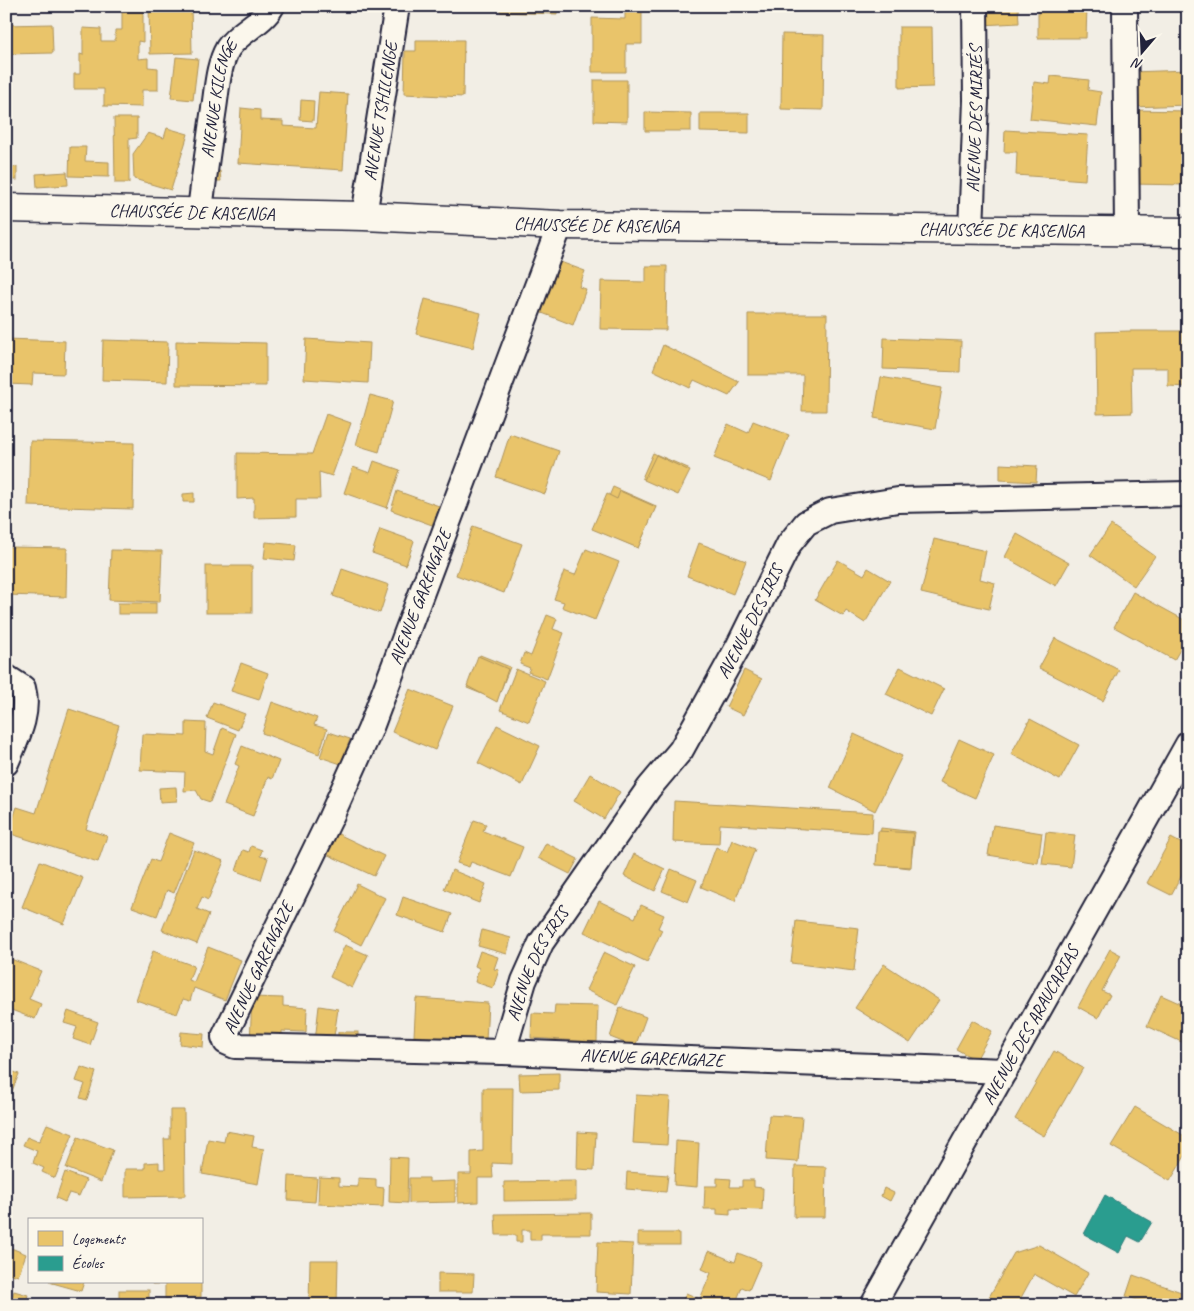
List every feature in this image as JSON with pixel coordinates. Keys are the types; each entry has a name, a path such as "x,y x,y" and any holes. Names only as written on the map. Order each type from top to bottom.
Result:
{"main road":[{"name":"CHAUSSÉE DE KASENGA","path":"6,208 200,211 560,224 1188,232"}],"street":[{"name":"AVENUE KILENGE","path":"200,211 218,81 224,58 228,48 240,35 261,20 272,6"},
{"name":"AVENUE TSHILENGE","path":"364,216 396,6"},
{"name":"AVENUE DES MIRIÉS","path":"971,230 976,100 975,6"},
{"path":"1125,6 1127,231"},
{"name":"AVENUE GARENGAZE","path":"560,224 370,730 330,819 224,1037 226,1042 235,1046 503,1052 1005,1071"},
{"name":"AVENUE DES IRIS","path":"503,1052 524,980 541,943 649,788 685,744 738,647 789,544 806,523 830,511 898,500 1188,494"},
{"path":"6,677 23,688 26,703 26,712 6,763"},
{"name":"AVENUE DES ARAUCARIAS","path":"873,1305 1188,744"}],"building: Logements":[{"path":"191,6 192,53 150,54 149,7"},
{"path":"500,6 557,6 557,14 500,12"},
{"path":"980,6 1018,6 1019,23 981,25"},
{"path":"1038,6 1087,6 1086,38 1038,38"},
{"path":"625,10 642,10 642,44 626,44 626,72 592,72 592,18 625,19"},
{"path":"122,11 143,11 143,42 138,41 138,59 148,58 148,67 158,68 158,90 142,90 142,107 104,106 104,89 74,89 74,74 80,74 80,54 83,55 83,28 101,29 101,41 115,41 115,30 122,30"},
{"path":"52,24 53,53 6,54 6,25"},
{"path":"899,27 932,27 933,87 899,88"},
{"path":"782,34 824,35 823,110 781,109"},
{"path":"416,40 464,40 463,97 404,94 405,51 416,51"},
{"path":"176,57 198,59 193,100 171,98"},
{"path":"1188,70 1188,105 1132,107 1131,72"},
{"path":"1051,76 1089,80 1088,90 1101,92 1097,126 1030,119 1034,82 1050,84"},
{"path":"594,80 627,80 627,122 594,121"},
{"path":"319,92 348,94 343,170 238,163 241,108 260,110 260,120 283,121 283,126 316,128"},
{"path":"301,100 314,101 313,121 300,120"},
{"path":"1131,110 1188,111 1188,185 1130,184"},
{"path":"645,112 691,113 691,131 645,131"},
{"path":"700,113 749,113 749,133 700,132"},
{"path":"114,118 137,118 137,138 129,139 129,183 115,183"},
{"path":"167,128 188,134 171,190 134,179 133,154 148,133 164,138"},
{"path":"1005,130 1088,135 1085,180 1016,175 1017,152 1004,152"},
{"path":"70,147 86,147 85,161 109,162 109,177 69,176"},
{"path":"6,167 17,167 17,180 6,180"},
{"path":"220,171 221,181 208,181 208,172"},
{"path":"67,172 68,185 37,187 36,174"},
{"path":"555,260 585,271 579,287 586,289 573,325 537,311"},
{"path":"646,266 667,266 666,330 600,329 601,281 646,282"},
{"path":"425,299 481,313 473,348 416,334"},
{"path":"748,314 827,314 826,411 802,411 803,375 748,375"},
{"path":"1188,331 1188,387 1168,386 1168,368 1131,368 1132,413 1097,414 1096,332"},
{"path":"884,338 961,341 960,372 883,369"},
{"path":"6,339 65,341 64,374 33,373 32,385 6,384"},
{"path":"306,339 370,343 368,383 304,379"},
{"path":"103,340 168,342 167,382 102,380"},
{"path":"176,341 266,343 266,386 176,385"},
{"path":"663,345 739,382 729,396 694,380 690,388 653,370"},
{"path":"881,377 942,388 935,429 874,418"},
{"path":"370,395 393,401 379,452 356,445"},
{"path":"326,414 351,423 332,476 319,472 320,499 296,499 296,517 254,518 254,498 237,499 237,453 312,454"},
{"path":"753,421 789,435 771,481 714,458 728,424 748,433"},
{"path":"510,434 559,451 545,494 496,477"},
{"path":"30,441 134,443 133,509 28,506"},
{"path":"653,453 688,468 677,494 642,478"},
{"path":"656,455 690,471 678,495 644,480"},
{"path":"374,461 400,470 387,508 344,493 353,467 370,473"},
{"path":"1000,464 1037,466 1036,482 1000,480"},
{"path":"613,487 656,506 638,548 595,529"},
{"path":"397,491 439,506 432,525 391,510"},
{"path":"620,491 656,507 638,548 592,529 607,494 617,499"},
{"path":"194,493 194,502 183,502 183,494"},
{"path":"1111,525 1155,556 1134,586 1090,555"},
{"path":"473,526 522,544 504,593 456,575"},
{"path":"380,529 414,541 406,565 372,553"},
{"path":"1017,534 1069,563 1056,586 1005,557"},
{"path":"934,539 986,551 980,579 995,583 989,609 921,593"},
{"path":"266,542 296,545 294,561 264,558"},
{"path":"699,543 746,561 733,594 687,576"},
{"path":"8,547 67,548 66,597 7,595"},
{"path":"586,549 619,562 595,620 562,607 564,602 554,599 564,571 575,575"},
{"path":"111,550 162,551 160,602 109,600"},
{"path":"838,560 864,575 868,568 890,581 865,623 846,611 843,616 815,600"},
{"path":"206,566 252,566 252,613 206,613"},
{"path":"342,569 389,585 380,613 333,596"},
{"path":"1133,592 1188,622 1188,636 1174,660 1114,627"},
{"path":"118,603 156,603 156,614 118,614"},
{"path":"547,615 557,619 553,629 564,633 547,679 528,672 530,668 520,664 524,653 531,656"},
{"path":"1055,638 1119,670 1103,701 1039,668"},
{"path":"480,655 510,667 497,700 467,688"},
{"path":"478,656 508,669 497,702 467,686"},
{"path":"241,663 268,673 259,700 231,691"},
{"path":"900,667 944,689 931,716 886,694"},
{"path":"516,669 545,681 529,722 500,710"},
{"path":"744,670 762,679 743,715 726,707"},
{"path":"410,689 453,706 435,750 392,732"},
{"path":"213,702 245,714 238,730 207,718"},
{"path":"272,702 317,718 314,725 327,729 319,754 262,733"},
{"path":"69,709 119,725 86,829 107,836 98,862 8,833 17,807 36,813"},
{"path":"1030,719 1079,745 1060,780 1011,754"},
{"path":"186,722 206,723 205,751 213,754 222,728 236,734 210,802 201,799 196,790 184,791 185,772 140,770 142,734 186,736"},
{"path":"497,725 540,746 522,785 478,763"},
{"path":"329,732 350,739 341,764 320,757"},
{"path":"854,734 902,756 875,811 830,788"},
{"path":"959,739 994,755 975,798 940,782"},
{"path":"242,746 279,761 272,779 268,777 253,816 224,805 239,766 235,764"},
{"path":"590,774 620,792 604,819 574,801"},
{"path":"176,787 177,801 160,802 159,788"},
{"path":"674,801 873,813 872,833 720,824 719,844 673,842"},
{"path":"474,820 486,824 483,831 523,847 511,877 471,862 469,867 457,863"},
{"path":"993,825 1042,833 1038,863 988,855"},
{"path":"881,828 915,832 910,868 876,864"},
{"path":"878,831 913,833 911,867 876,865"},
{"path":"334,832 384,856 374,876 324,853"},
{"path":"1046,832 1075,835 1071,867 1042,864"},
{"path":"169,833 194,843 174,893 167,890 157,916 132,907 151,859 158,862"},
{"path":"1171,838 1188,847 1188,864 1171,895 1147,883"},
{"path":"732,840 755,849 735,901 701,887 716,847 727,852"},
{"path":"546,843 578,859 570,874 538,858"},
{"path":"251,846 262,850 260,856 268,858 261,880 236,871 243,850 249,852"},
{"path":"194,850 224,861 208,900 202,897 197,909 209,914 197,944 162,930"},
{"path":"634,854 665,869 655,891 624,876"},
{"path":"40,861 83,878 64,924 22,907"},
{"path":"671,869 697,880 688,902 662,891"},
{"path":"452,870 486,884 479,903 444,889"},
{"path":"357,884 385,898 361,945 334,931"},
{"path":"403,897 452,914 445,932 397,915"},
{"path":"599,901 635,918 641,905 664,915 658,928 662,930 647,962 584,932"},
{"path":"796,921 859,928 854,971 791,963"},
{"path":"482,930 511,938 507,954 478,946"},
{"path":"345,945 368,955 352,988 330,977"},
{"path":"208,947 241,960 225,1000 194,988 190,1001 183,999 177,1014 136,1000 153,951 194,966 189,980 194,982"},
{"path":"1110,949 1121,955 1102,991 1110,995 1098,1018 1078,1007"},
{"path":"480,951 498,957 494,969 499,970 493,988 475,982 479,968 475,966"},
{"path":"604,952 635,967 617,1005 586,990"},
{"path":"6,957 41,971 29,999 41,1004 35,1019 6,1008"},
{"path":"884,964 939,1000 910,1043 855,1008"},
{"path":"1161,995 1188,1007 1188,1045 1147,1026"},
{"path":"252,997 283,998 283,1006 307,1008 306,1032 282,1031 282,1044 250,1043"},
{"path":"416,998 488,1003 486,1041 414,1036"},
{"path":"555,1005 598,1006 597,1042 531,1038 532,1013 554,1014"},
{"path":"319,1006 338,1009 333,1043 315,1041"},
{"path":"620,1007 646,1017 635,1047 610,1037"},
{"path":"68,1011 98,1022 90,1045 73,1039 77,1027 64,1023"},
{"path":"972,1020 992,1031 976,1060 956,1049"},
{"path":"181,1032 204,1034 203,1047 180,1044"},
{"path":"338,1032 358,1032 358,1044 338,1044"},
{"path":"1054,1051 1083,1068 1044,1136 1015,1119"},
{"path":"81,1067 96,1072 87,1100 80,1098 85,1084 76,1081"},
{"path":"6,1069 19,1074 6,1105"},
{"path":"559,1073 559,1090 520,1091 519,1074"},
{"path":"483,1088 513,1088 512,1164 492,1163 493,1178 478,1178 478,1202 458,1203 458,1174 471,1174 471,1152 483,1151"},
{"path":"636,1095 670,1097 667,1145 633,1143"},
{"path":"1135,1107 1188,1138 1188,1151 1170,1181 1111,1146"},
{"path":"170,1110 184,1110 185,1196 125,1197 125,1169 145,1169 145,1163 159,1162 159,1169 165,1169 164,1139 170,1139"},
{"path":"769,1115 802,1117 798,1162 766,1160"},
{"path":"47,1124 73,1134 55,1178 42,1172 44,1168 33,1163 37,1151 23,1145 27,1137 39,1142"},
{"path":"226,1131 254,1136 252,1147 264,1149 258,1184 202,1174 208,1139 224,1142"},
{"path":"578,1132 596,1133 594,1170 577,1169"},
{"path":"78,1137 113,1150 101,1182 66,1168"},
{"path":"676,1141 699,1143 697,1187 674,1185"},
{"path":"390,1157 408,1158 407,1203 389,1202"},
{"path":"795,1166 826,1167 825,1217 794,1217"},
{"path":"65,1172 86,1180 79,1196 69,1193 65,1202 56,1198"},
{"path":"627,1172 668,1175 666,1192 626,1189"},
{"path":"289,1176 317,1178 315,1202 288,1200"},
{"path":"319,1177 339,1178 339,1186 358,1187 358,1178 376,1179 376,1187 384,1188 383,1207 318,1204"},
{"path":"409,1178 429,1178 429,1182 455,1181 455,1202 409,1203"},
{"path":"717,1178 731,1179 730,1187 742,1187 742,1180 754,1180 754,1187 763,1188 762,1210 730,1209 730,1215 717,1214 717,1209 704,1209 705,1186 717,1186"},
{"path":"576,1181 576,1200 504,1201 504,1182"},
{"path":"884,1188 894,1193 890,1201 881,1196"},
{"path":"591,1213 591,1234 541,1234 541,1240 530,1240 530,1230 522,1230 522,1242 516,1242 516,1235 496,1235 495,1214"},
{"path":"638,1233 679,1233 679,1245 638,1245"},
{"path":"598,1242 633,1244 631,1294 596,1292"},
{"path":"1039,1245 1088,1273 1074,1297 1034,1274 1017,1305 1002,1305 989,1297 1014,1253"},
{"path":"6,1246 26,1254 18,1276 6,1272"},
{"path":"709,1251 735,1262 738,1253 761,1262 749,1290 742,1287 735,1305 681,1305 686,1293 700,1299 711,1273 702,1269"},
{"path":"310,1260 338,1260 337,1305 309,1305"},
{"path":"438,1273 474,1274 473,1292 438,1292"},
{"path":"1133,1275 1184,1293 1179,1305 1150,1305 1126,1296"},
{"path":"56,1284 83,1284 81,1291"},
{"path":"165,1284 201,1284 201,1297 165,1298"},
{"path":"119,1290 149,1290 149,1305 119,1305"},
{"path":"14,1291 28,1295 25,1305 9,1305"}],"building: Écoles":[{"path":"1105,1195 1152,1222 1140,1242 1128,1236 1119,1253 1084,1234"}]}
